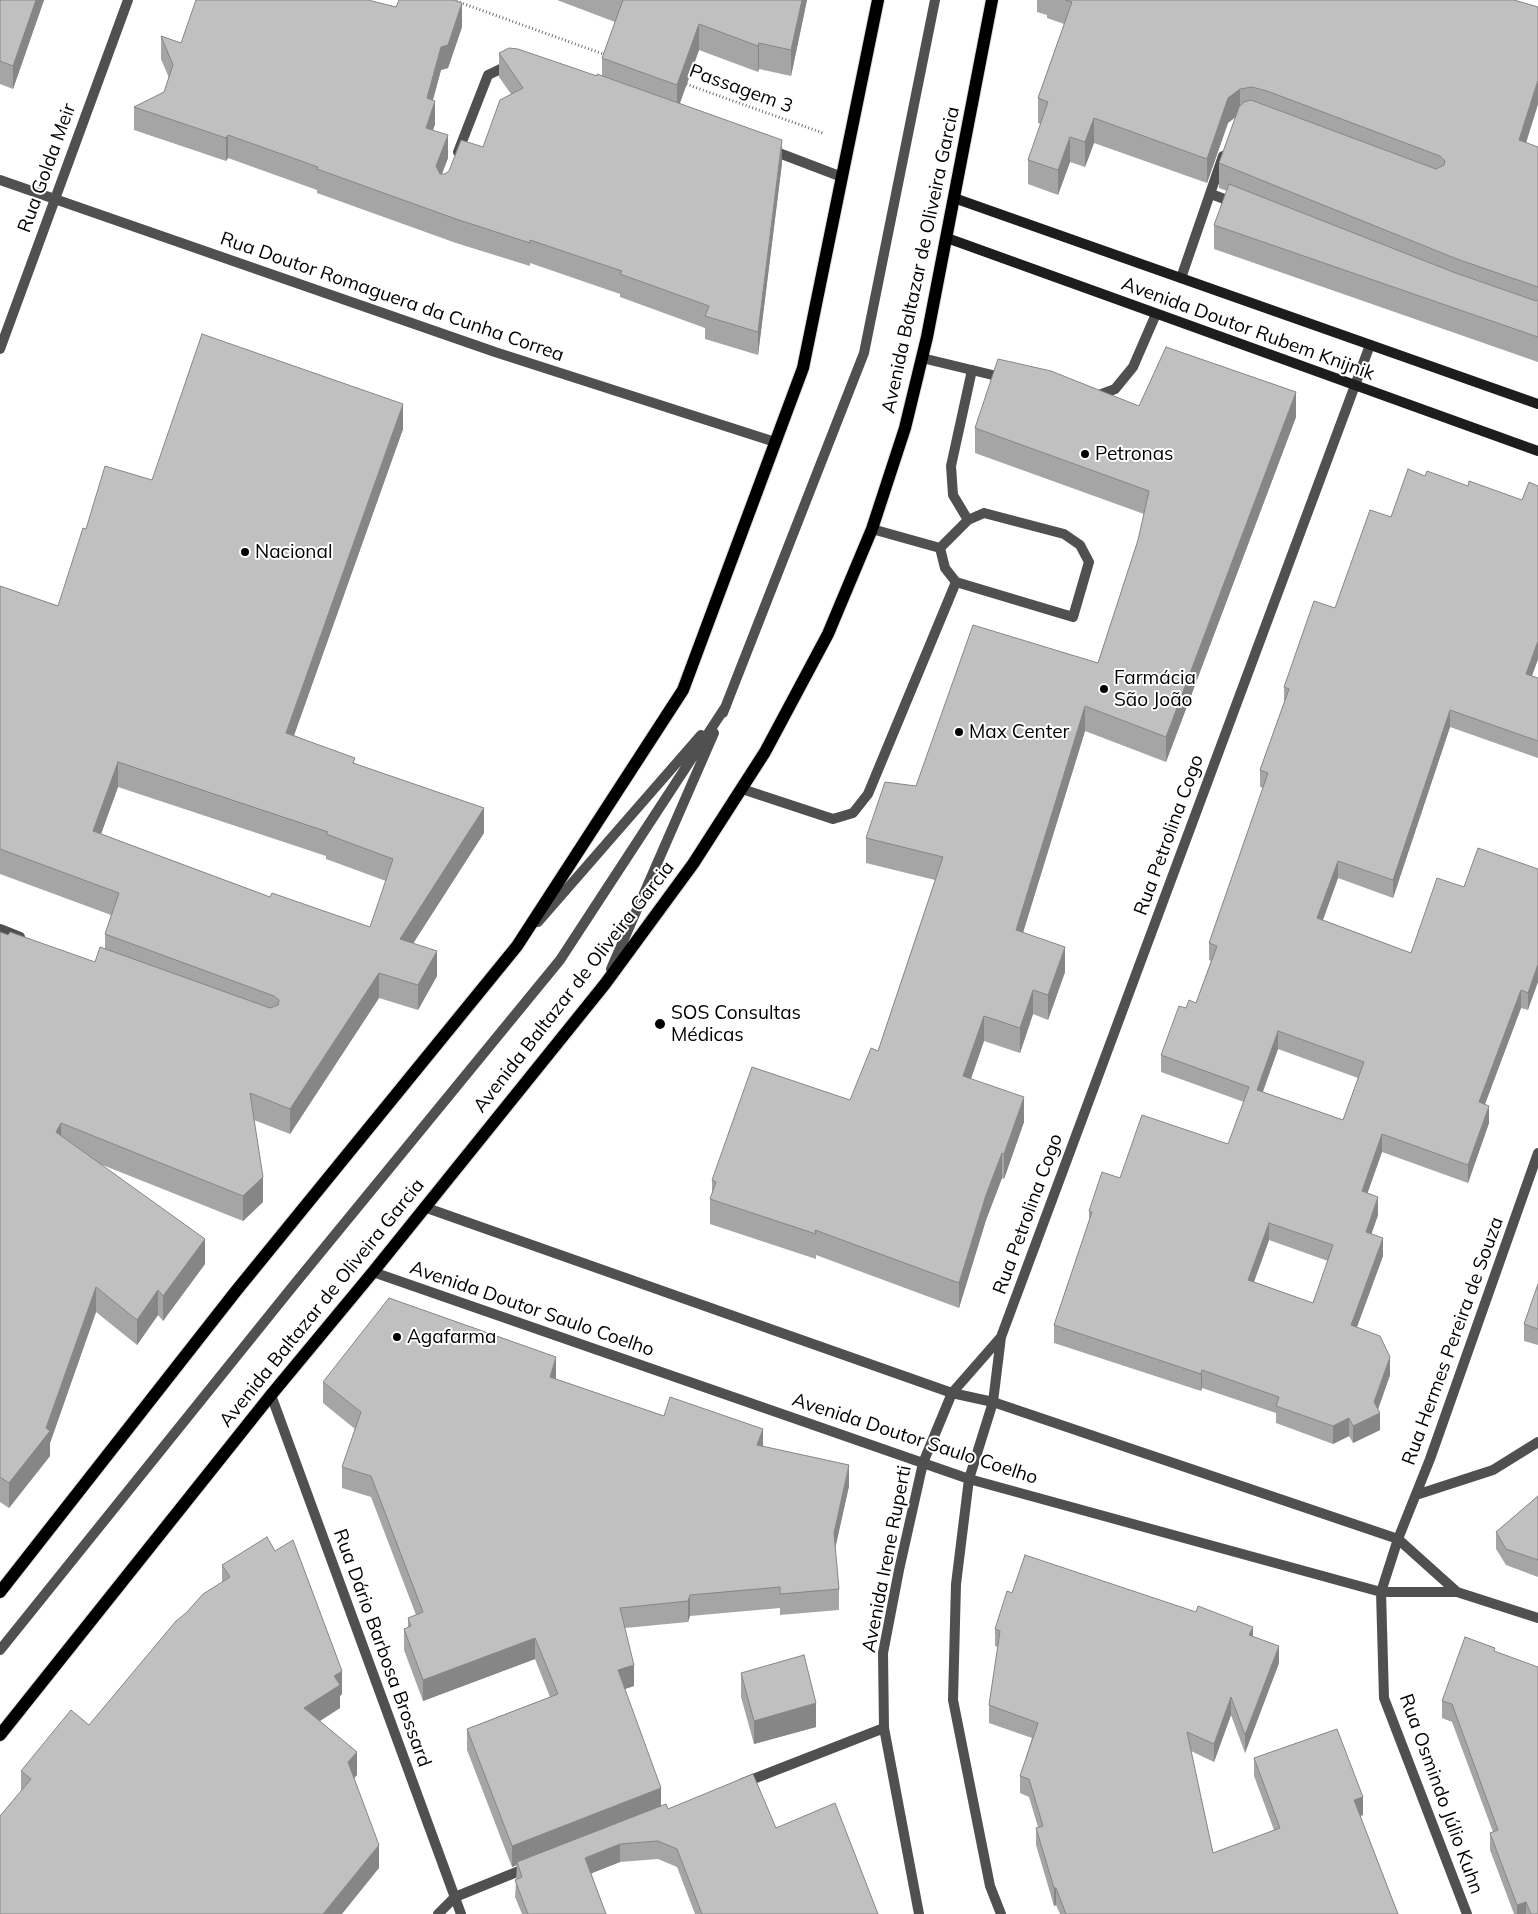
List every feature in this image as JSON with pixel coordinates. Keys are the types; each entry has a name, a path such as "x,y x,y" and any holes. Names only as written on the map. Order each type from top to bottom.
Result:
{"main road":[{"path":"0,1592 236,1291 517,946 683,690 803,368 878,0"},
{"name":"Avenida Baltazar de Oliveira Garcia","path":"0,1735 271,1394 373,1272 605,984 693,864 766,752 828,634 872,529 905,428 947,238 992,0"}],"street":[{"name":"Rua Golda Meir","path":"0,349 128,0"},
{"path":"605,984 726,706 864,353 936,0"},
{"path":"453,164 488,75 507,64 523,65"},
{"path":"1181,278 1227,147"},
{"path":"764,148 842,177"},
{"name":"Rua Doutor Romaguera da Cunha Correa","path":"0,180 495,352 775,442"},
{"path":"1211,194 1247,208"},
{"name":"Avenida Doutor Rubem Knijnik","path":"954,198 1538,404"},
{"name":"Avenida Doutor Rubem Knijnik","path":"947,238 1538,451"},
{"path":"1081,397 1090,399 1115,390 1133,367 1156,314"},
{"name":"Rua Petrolina Cogo","path":"993,1402 1001,1337 1370,345"},
{"path":"922,358 1018,381"},
{"path":"968,520 953,495 951,466 972,370"},
{"path":"984,513 1064,534 1080,545 1088,562 1073,617 956,582 945,568 940,548 968,520 984,513"},
{"path":"872,529 940,548"},
{"path":"742,790 833,819 853,813 868,794 956,582"},
{"path":"517,946 726,706"},
{"path":"0,1650 293,1286 560,960 726,706"},
{"path":"0,929 28,939"},
{"name":"Rua Hermes Pereira de Souza","path":"1398,1539 1416,1495 1538,1154"},
{"name":"Avenida Doutor Saulo Coelho","path":"424,1207 952,1393 993,1402 1398,1539 1457,1592"},
{"name":"Avenida Doutor Saulo Coelho","path":"373,1272 969,1479 1381,1592 1457,1592 1538,1618"},
{"name":"Rua Petrolina Cogo","path":"952,1393 1001,1337"},
{"name":"Avenida Irene Ruperti","path":"918,1914 884,1728 884,1653 899,1570 923,1463 952,1393"},
{"name":"Rua Dário Barbosa Brossard","path":"271,1394 461,1914"},
{"path":"993,1402 969,1479 956,1584 953,1700 990,1886 1001,1914"},
{"path":"1416,1495 1493,1470 1538,1442"},
{"name":"Rua Osmindo Júlio Kuhn","path":"1398,1539 1381,1592 1384,1698 1466,1914"},
{"path":"729,1789 884,1728"},
{"path":"438,1914 455,1897 537,1864"}],"path":[{"path":"453,0 610,56"},
{"name":"Passagem 3","path":"674,80 849,143"}],"building":[{"path":"0,0 36,0 13,66 0,61"},
{"path":"196,0 368,0 396,7 399,0 453,0 462,3 448,45 441,47 427,98 435,101 426,128 448,135 436,166 440,174 445,174 449,171 461,140 483,147 500,100 523,88 499,53 509,48 518,49 597,76 597,74 782,140 758,332 705,316 709,306 620,274 622,271 530,240 530,243 456,219 228,135 226,138 134,107 164,92 173,65 161,36 181,43"},
{"path":"623,0 802,0 791,50 759,43 758,46 699,24 677,85 602,58"},
{"path":"1066,0 1514,0 1538,7 1538,80 1519,140 1538,147 1538,287 1457,259 1219,163 1239,107 1244,102 1251,100 1436,169 1444,165 1445,161 1440,156 1252,87 1240,89 1228,98 1207,159 1094,118 1085,142 1070,137 1058,170 1028,160 1048,102 1038,98 1072,2"},
{"path":"1229,184 1453,272 1536,301 1538,300 1538,337 1214,225"},
{"path":"202,334 403,404 286,733 355,758 353,763 484,808 400,939 437,951 418,985 379,973 290,1109 250,1093 263,1177 243,1196 61,1123 56,1132 205,1239 163,1296 158,1290 137,1320 96,1287 46,1428 50,1431 9,1483 0,1477 0,932 8,935 10,932 95,962 100,947 270,1008 278,1005 279,1000 274,996 105,934 119,893 0,849 0,586 58,606 83,528 86,529 105,466 152,480","holes":["118,762 328,832 326,834 393,859 370,927 272,893 270,897 93,831"]},
{"path":"1166,347 1296,392 1166,737 1085,706 1016,930 1065,947 1048,995 1033,990 1020,1028 984,1016 963,1076 1024,1097 1004,1154 1002,1153 986,1195 959,1283 815,1230 816,1234 710,1199 716,1182 712,1180 752,1067 850,1100 871,1048 878,1051 943,857 866,838 885,782 916,786 973,625 1098,663 1138,540 1149,491 975,428 998,359 1051,371 1139,406"},
{"path":"1408,469 1425,476 1427,471 1468,486 1469,481 1522,500 1529,482 1538,486 1538,641 1526,674 1538,678 1538,741 1450,710 1393,880 1338,861 1317,918 1411,953 1437,878 1464,887 1478,848 1538,869 1538,964 1528,993 1521,990 1479,1102 1489,1106 1468,1165 1382,1134 1362,1191 1378,1197 1366,1232 1383,1238 1351,1325 1380,1336 1390,1357 1374,1402 1380,1413 1353,1426 1349,1418 1333,1426 1276,1406 1279,1397 1202,1370 1201,1374 1054,1325 1092,1212 1089,1211 1102,1172 1120,1178 1142,1115 1228,1144 1249,1087 1161,1055 1179,1006 1186,1008 1189,1000 1196,1003 1217,946 1209,943 1268,773 1260,770 1289,689 1284,687 1314,601 1335,608 1370,510 1391,517","holes":["1278,1031 1364,1062 1343,1120 1257,1090","1269,1223 1333,1245 1313,1303 1248,1280"]},
{"path":"1538,1284 1538,1329 1524,1324"},
{"path":"389,1298 556,1357 550,1377 664,1416 670,1397 763,1429 757,1445 849,1465 834,1533 839,1589 780,1594 780,1587 690,1595 688,1601 620,1608 634,1665 618,1670 661,1788 512,1846 467,1729 558,1694 535,1638 423,1680 404,1629 411,1626 408,1618 423,1612 371,1476 342,1467 361,1412 323,1382"},
{"path":"1538,1496 1538,1560 1506,1549 1496,1532"},
{"path":"267,1537 275,1551 293,1540 342,1671 334,1676 340,1685 304,1708 357,1752 348,1762 379,1845 323,1914 0,1914 0,1816 31,1779 21,1771 71,1710 89,1725 176,1621 203,1594 230,1577 222,1565"},
{"path":"1025,1555 1196,1612 1198,1606 1253,1627 1249,1635 1279,1646 1245,1735 1231,1697 1214,1744 1187,1732 1213,1853 1280,1828 1254,1758 1337,1729 1363,1797 1354,1800 1398,1914 1066,1914 1056,1888 1054,1888 1036,1828 1043,1826 1029,1779 1020,1776 1038,1723 989,1705 1000,1631 995,1629 1007,1591 1012,1593"},
{"path":"1465,1637 1495,1648 1494,1651 1538,1667 1538,1914 1531,1914 1526,1902 1517,1905 1490,1833 1498,1830 1452,1704 1442,1701"},
{"path":"804,1655 816,1703 754,1721 741,1673"},
{"path":"753,1774 776,1828 835,1803 878,1914 702,1914 677,1849 658,1841 620,1844 585,1858 606,1914 528,1914 515,1880 522,1877 517,1862 666,1804 668,1809"}],"place":[{"name":"Petronas","path":"1085,454"},
{"name":"Nacional","path":"245,552"},
{"name":"Farmácia São João","path":"1104,689"},
{"name":"Max Center","path":"959,732"},
{"name":"SOS Consultas Médicas","path":"660,1024"},
{"name":"Agafarma","path":"397,1337"}]}
